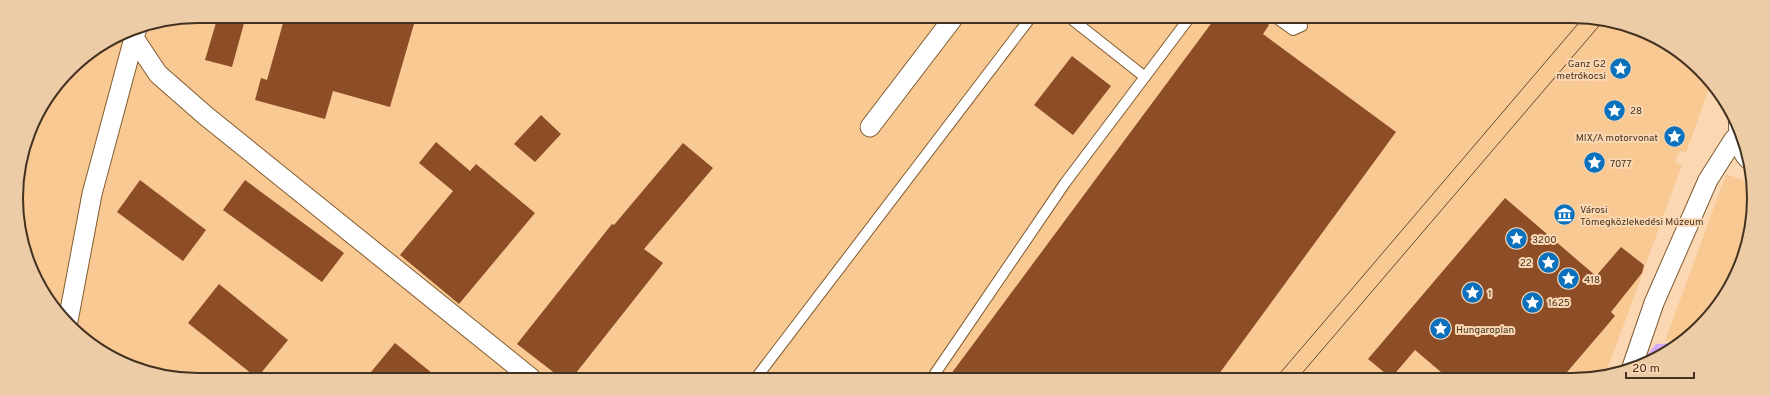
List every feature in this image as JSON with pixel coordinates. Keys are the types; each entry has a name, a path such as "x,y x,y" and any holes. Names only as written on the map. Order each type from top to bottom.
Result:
{"street":[{"path":"870,126 949,23"},
{"path":"69,316 92,194 136,34"},
{"path":"137,34 158,74 206,116 526,373"},
{"path":"1634,362 1654,303 1708,180 1734,131"}],"lane":[{"path":"760,373 1025,23"},
{"path":"1077,23 1145,77"},
{"path":"935,373 1065,183 1186,23"},
{"path":"1283,23 1293,30 1302,26"},
{"path":"1734,131 1744,162"}],"shaded area":[{"path":"187,23 1595,24 1628,32 1660,46 1679,59 1696,74 1709,89 1686,153 1680,151 1675,162 1682,165 1607,370 1583,373 175,372 142,364 110,350 91,337 74,322 59,305 46,286 36,265 26,232 23,209 24,175 32,142 46,110 66,83 91,59 110,46 142,32 164,26"},
{"path":"1726,174 1747,182 1747,209 1744,232 1734,265 1724,286 1711,305 1696,322 1675,340 1665,341"},
{"path":"1670,343 1645,357 1656,344"}],"building":[{"path":"216,23 244,23 232,67 205,60"},
{"path":"283,23 414,24 390,107 333,91 325,119 255,100 261,78 267,80"},
{"path":"1212,23 1266,23 1269,25 1263,34 1396,132 1220,373 952,373"},
{"path":"1072,56 1111,86 1073,135 1034,105"},
{"path":"541,115 561,134 535,162 514,144"},
{"path":"436,142 470,171 476,164 535,213 459,304 400,255 453,191 419,163"},
{"path":"683,143 713,168 644,249 663,263 576,373 555,373 517,344 612,224 614,225"},
{"path":"140,180 206,230 183,261 117,212"},
{"path":"245,180 344,253 322,282 223,210"},
{"path":"1505,198 1596,276 1621,247 1644,265 1642,273 1611,312 1615,316 1566,373 1442,373 1415,350 1395,373 1385,373 1368,359"},
{"path":"219,284 288,340 261,373 251,373 188,323"},
{"path":"395,343 432,373 370,373"}],"tram line":[{"path":"1280,373 1579,23"},
{"path":"1302,373 1600,25"}],"place":[{"name":"Ganz G2 metrókocsi","path":"1621,69"},
{"name":"28","path":"1614,110"},
{"name":"MIX/A motorvonat","path":"1674,137"},
{"name":"7077","path":"1595,163"},
{"name":"Városi Tömegközlekedési Múzeum","path":"1565,215"},
{"name":"3200","path":"1516,239"},
{"name":"22","path":"1548,262"},
{"name":"418","path":"1568,279"},
{"name":"1","path":"1472,293"},
{"name":"1625","path":"1532,302"},
{"name":"Hungaroplan","path":"1441,329"}]}
